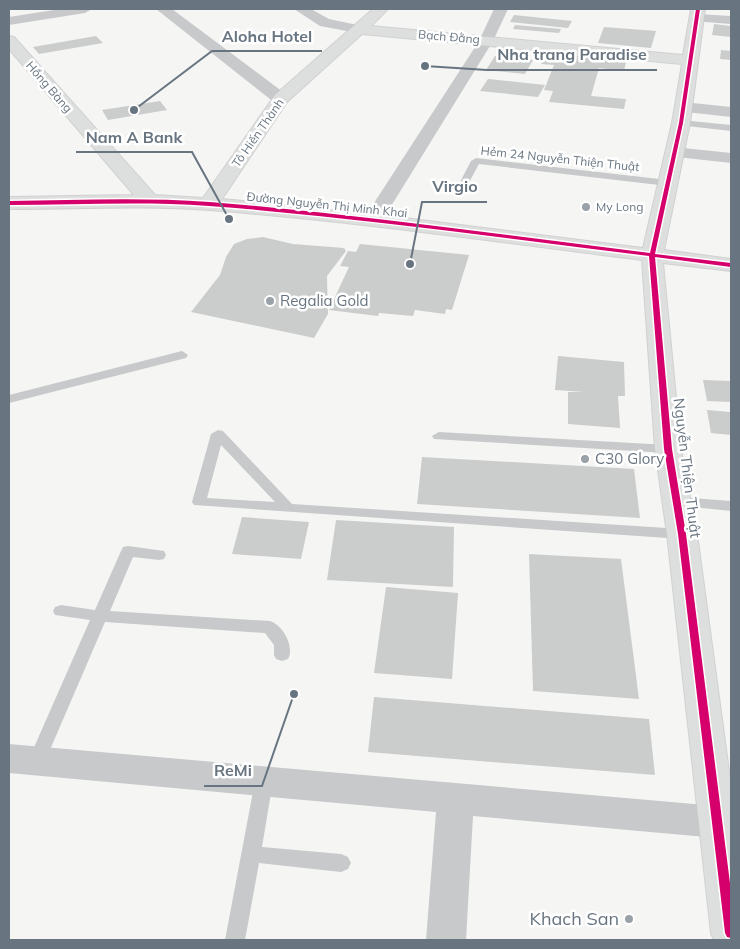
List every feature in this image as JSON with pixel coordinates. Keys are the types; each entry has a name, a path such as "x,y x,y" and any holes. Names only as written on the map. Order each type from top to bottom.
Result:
{"street":[{"path":"9,21 85,9"},
{"path":"164,9 281,99"},
{"name":"Bạch Đằng","path":"301,9 326,24 358,29 690,60"},
{"name":"Tô Hiến Thành","path":"210,204 281,99 381,9"},
{"path":"373,220 486,41 501,9"},
{"path":"697,13 731,20"},
{"name":"Nguyễn Thiện Thuật","path":"697,13 682,115 652,255 668,449 678,502 723,837 731,933"},
{"name":"Hồng Bàng","path":"9,40 149,201"},
{"path":"682,115 731,112"},
{"path":"674,152 731,158"},
{"name":"Đường Nguyễn Thị Minh Khai","path":"9,203 149,201 210,204 373,220 731,265"},
{"path":"23,760 455,799 723,837"},
{"path":"446,940 455,799"}],"lane":[{"path":"682,115 731,128"},
{"name":"Hẻm 24 Nguyễn Thiện Thuật","path":"464,184 476,160 668,183"},
{"path":"9,399 182,355"},
{"path":"288,508 218,434 199,502 288,508 682,534"},
{"path":"439,436 668,449"},
{"path":"678,502 731,506"},
{"path":"23,760 100,616 128,551 159,555"},
{"path":"61,611 100,616 270,627 282,644 282,655"},
{"path":"235,940 264,782"},
{"path":"251,854 341,863"}],"building":[{"path":"514,15 572,21 568,28 510,22"},
{"path":"714,24 731,26 731,37 712,35"},
{"path":"515,25 561,29 559,33 513,29"},
{"path":"604,27 656,31 651,48 598,43"},
{"path":"96,36 103,43 39,54 33,47"},
{"path":"721,50 731,51 731,60 720,59"},
{"path":"546,52 564,54 559,66 565,54 626,62 624,71 599,68 591,96 626,99 624,109 549,102 553,91 544,90 554,65 541,64"},
{"path":"495,56 533,60 525,74 486,70"},
{"path":"488,79 545,85 538,97 480,91"},
{"path":"160,101 167,110 108,120 102,110"},
{"name":"Regalia Gold","path":"263,237 293,244 344,248 346,251 327,276 328,314 314,338 191,312 220,275 226,257 234,244 247,239"},
{"path":"360,244 469,255 452,310 446,309 445,314 415,310 413,316 379,313 378,316 329,310 349,267 340,266 348,251 356,252"},
{"path":"558,356 624,362 625,396 618,396 620,428 568,424 568,392 584,392 555,390"},
{"path":"703,380 731,381 731,402 707,401"},
{"path":"707,410 731,412 731,435 711,433"},
{"path":"422,457 634,469 640,518 417,504"},
{"path":"242,517 309,522 301,559 232,554"},
{"path":"336,520 454,527 453,587 327,580"},
{"path":"529,554 621,559 639,699 533,691"},
{"path":"386,587 458,593 452,679 374,673"},
{"path":"374,697 649,719 655,775 368,752"}],"cycle path":[{"path":"698,9 681,123 652,255 668,449 682,534 731,933"},
{"path":"9,203 149,201 209,204 373,220 731,265"}],"place":[{"name":"Nha trang Paradise","path":"425,66"},
{"name":"Aloha Hotel","path":"134,110"},
{"name":"My Long","path":"586,207"},
{"name":"Nam A Bank","path":"229,219"},
{"name":"Virgio","path":"410,264"},
{"name":"Regalia Gold","path":"270,301"},
{"name":"C30 Glory","path":"585,459"},
{"name":"ReMi","path":"294,694"},
{"name":"Khach San","path":"629,919"}]}
